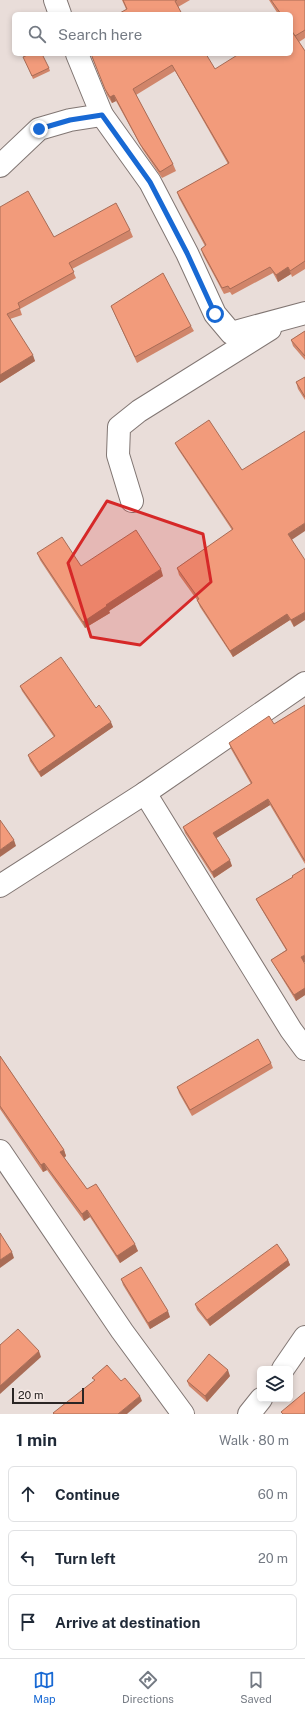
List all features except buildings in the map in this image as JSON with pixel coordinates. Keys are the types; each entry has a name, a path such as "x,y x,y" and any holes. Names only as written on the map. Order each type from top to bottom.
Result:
{"street":[{"path":"55,0 59,12"},
{"path":"78,56 102,115 150,182 187,253 215,314 231,333 296,315"},
{"path":"0,166 39,129 70,120 102,115"},
{"path":"132,501 118,455 119,427 140,411 296,315"},
{"path":"0,886 145,793 305,683"},
{"path":"145,793 287,1023 305,1049"},
{"path":"0,1151 122,1331 184,1414"},
{"path":"286,1366 305,1337"},
{"path":"249,1414 259,1402"}],"highlighted area":[{"path":"107,501 203,534 211,582 140,645 91,637 68,563"}],"route":[{"path":"39,129 70,120 102,115 150,182 187,253 215,314"}]}
